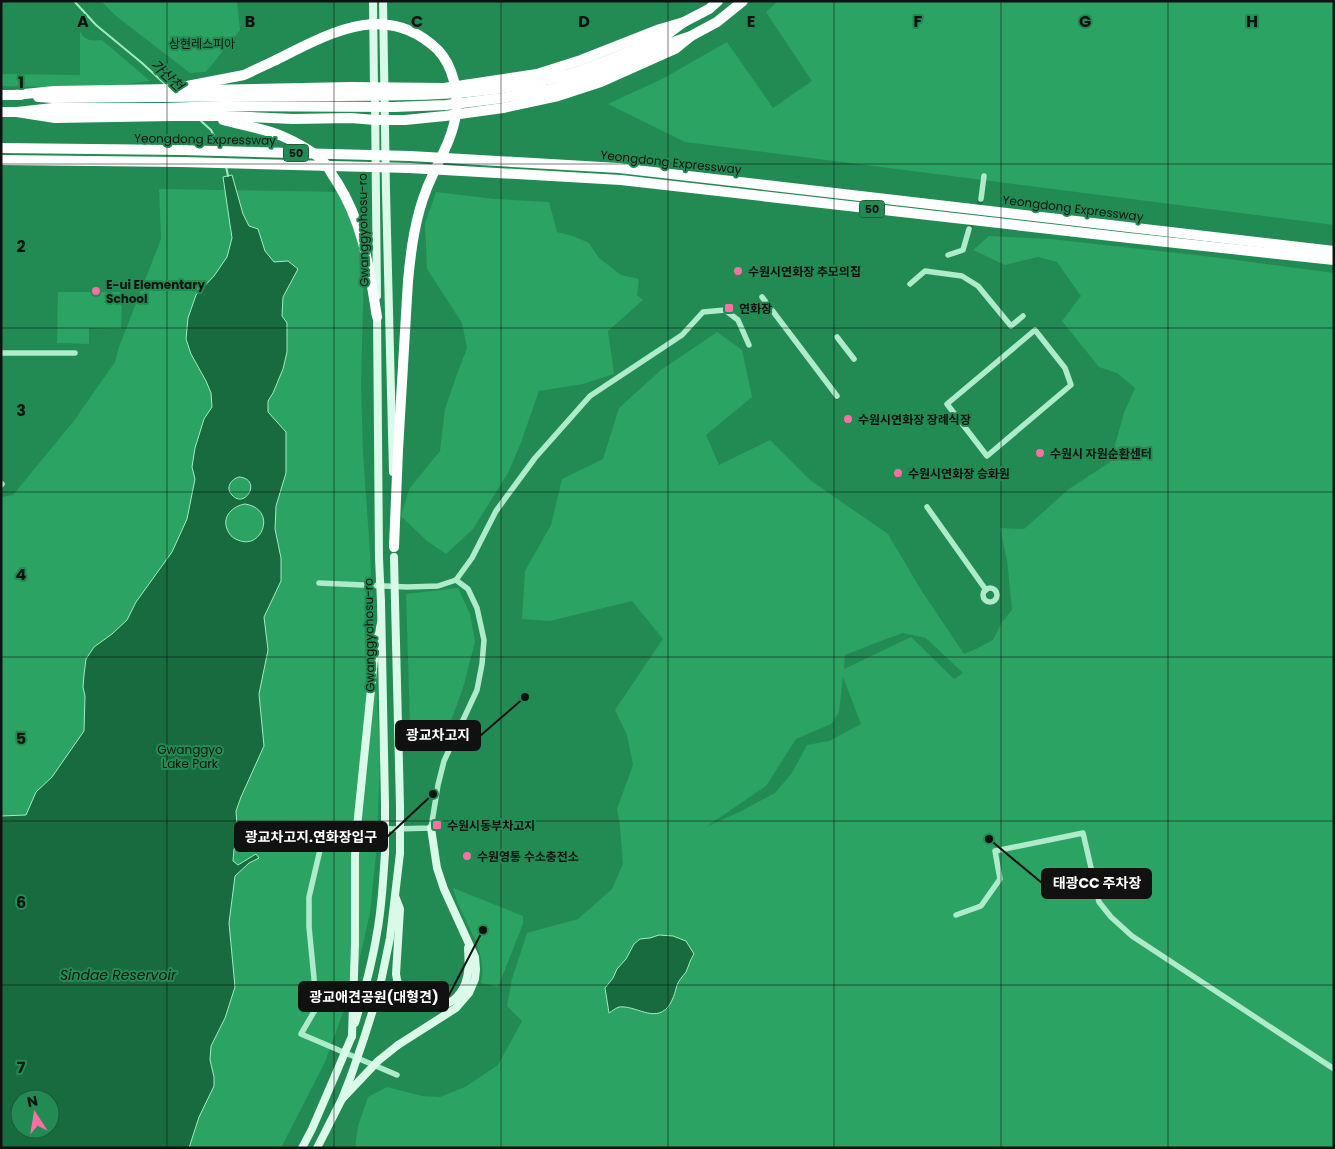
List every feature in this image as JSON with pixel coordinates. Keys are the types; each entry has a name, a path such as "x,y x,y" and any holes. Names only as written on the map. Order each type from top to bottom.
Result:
{"highway":[{"path":"1,112 54,108 222,106 394,107 446,105 502,98 556,88 596,75 645,50 684,22 708,9 718,1"},
{"path":"1,94 53,98 446,95 551,79 670,44 691,36 717,22 743,1"},
{"path":"198,87 244,75 330,32 370,22 385,22 419,34 441,53 448,65 456,97 456,113 444,154 428,187 418,214 408,281 394,552"},
{"path":"15,95 54,91 145,90 198,87 444,88 537,74 684,22"},
{"path":"17,112 55,118 173,116 226,119 351,118 380,120 437,116 494,109 558,96 601,82 651,61 675,49 691,36"},
{"path":"226,119 281,135 309,150 322,160 329,169 350,204 356,219 365,247 377,317"},
{"name":"Yeongdong Expressway","path":"1,148 181,150 410,156 619,168 1334,251"},
{"name":"Yeongdong Expressway","path":"1,160 182,162 409,168 621,180 1334,260"}],"main road":[{"name":"Gwanggyohosu-ro","path":"317,1148 342,1099 379,991 390,938 400,853 386,190 373,1"},
{"name":"Gwanggyohosu-ro","path":"379,87 383,1"},
{"name":"Gwanggyohosu-ro","path":"302,1148 352,1036 367,983 378,932 385,853 374,136 380,120"},
{"path":"352,1036 355,855 375,650 381,623"},
{"path":"342,1099 378,1061 398,1045 456,1008 469,993 475,979 475,957 444,889 437,868 431,828"},
{"path":"395,896 400,909 396,974 400,989 412,1002 422,1006 434,1007 454,1000 461,992 468,974 468,944"}],"street":[{"path":"981,198 984,176"},
{"path":"948,256 963,250 969,229"},
{"path":"910,284 924,271 962,276 978,286 1011,326 1024,316"},
{"path":"762,297 837,396"},
{"path":"319,583 408,587 438,586 456,580 472,558 496,511 535,458 590,396 682,335 703,312 725,310 738,320 749,345"},
{"path":"1035,330 1065,368 1071,385 987,456 946,404 1035,330"},
{"path":"837,336 854,358"},
{"path":"1,353 75,353"},
{"path":"927,507 986,590"},
{"path":"397,1075 301,1034 315,1010 309,927 309,897 320,850 327,834 335,828 345,826 393,829 431,828 444,760 477,690 482,664 484,640 477,608 468,589 456,580"},
{"path":"956,916 982,906 1000,880 994,851 1084,833 1099,902 1111,917 1132,936 1334,1069"}],"green space":[{"name":"상현레스피아","path":"101,1 237,1 240,30 206,72 190,73 116,16"},
{"path":"778,1 1334,1 1334,225 685,142 608,104 664,78 727,42 773,108 812,81 766,12"},
{"path":"80,31 89,40 102,40 150,81 96,88 1,86 1,74 80,75"},
{"name":"Gwanggyo Lake Park","path":"159,189 339,192 352,218 364,267 361,384 363,453 380,756 377,844 370,913 358,966 325,1062 281,1148 1,1148 1,497 13,495 73,422 115,362 119,347 161,239"},
{"path":"436,192 495,199 549,202 557,232 589,243 599,258 621,275 639,279 637,295 643,300 608,331 614,374 583,384 539,391 508,473 473,529 446,554 427,541 401,516 409,489 440,451 445,409 467,348 462,323 427,269 425,224"},
{"path":"989,236 1051,239 1334,273 1334,1148 355,1148 358,1126 368,1097 387,1087 422,1096 440,1097 465,1087 498,1065 522,1021 507,1006 512,979 527,933 578,919 612,889 623,864 617,809 633,765 627,735 615,710 663,639 632,601 550,621 522,619 525,571 551,525 562,479 603,459 619,408 661,370 717,332 742,350 752,397 706,435 719,465 770,440 810,480 888,534 921,590 964,654 993,640 1002,622 1012,610 1007,560 1000,528 1024,529 1069,489 1110,462 1125,410 1135,388 1117,373 1099,367 1062,321 1081,296 1057,262 1038,257 1005,265 973,250","holes":["903,633 926,638 963,673 954,679 911,637 844,669 845,655","843,677 861,724 829,741 807,745 792,773 775,793 706,827 766,786 796,739 831,724 839,712"]},
{"path":"58,292 122,292 121,329 89,328 89,344 57,343"},
{"path":"458,588 470,614 475,642 463,688 448,729 420,746 410,725 406,594"},
{"path":"453,888 523,916 523,924 498,987 481,983 482,970 478,946 461,911"}],"water":[{"name":"Sindae Reservoir","path":"232,175 243,214 249,226 258,229 265,251 274,262 288,261 298,269 283,297 282,316 287,323 287,352 283,369 268,401 268,412 286,432 286,473 276,506 275,529 281,558 281,581 264,617 268,650 259,694 264,746 236,811 240,841 234,849 233,861 238,865 256,854 259,858 249,863 235,876 229,923 235,987 225,1018 211,1046 210,1060 214,1086 199,1117 189,1148 1,1148 1,816 26,815 36,792 52,777 84,731 85,696 83,687 86,659 94,647 127,620 136,602 172,552 187,519 195,479 192,467 195,448 204,419 212,407 211,393 191,354 186,339 188,318 196,295 214,276 227,257 232,238 223,177","holes":["239,477 246,479 250,483 251,488 246,496 242,499 237,499 229,490 231,482","245,504 255,507 261,513 264,520 263,528 259,535 254,540 247,542 232,537 226,524 227,516 230,512 236,507"]},
{"path":"659,935 673,936 686,941 694,954 686,972 678,983 670,1004 663,1012 651,1014 625,1007 619,1007 609,1013 605,988 617,969 626,959 634,944 640,939"}],"waterway":[{"name":"가산천","path":"74,1 96,25 166,85"},
{"name":"가산천","path":"201,121 211,130 220,147"},
{"name":"가산천","path":"226,166 228,176"}],"tunnel":[{"path":"969,229 981,199"}],"place":[{"name":"수원시연화장 추모의집","path":"738,271"},
{"name":"E-ui Elementary School","path":"96,291"},
{"name":"연화장","path":"729,308"},
{"name":"수원시연화장 장례식장","path":"848,419"},
{"name":"수원시 자원순환센터","path":"1040,453"},
{"name":"수원시연화장 승화원","path":"898,473"},
{"name":"광교차고지","path":"525,697"},
{"name":"광교차고지.연화장입구","path":"433,794"},
{"name":"수원시동부차고지","path":"437,825"},
{"name":"태광CC 주차장","path":"989,839"},
{"name":"수원영통 수소충전소","path":"467,856"},
{"name":"광교애견공원(대형견)","path":"483,930"}]}
